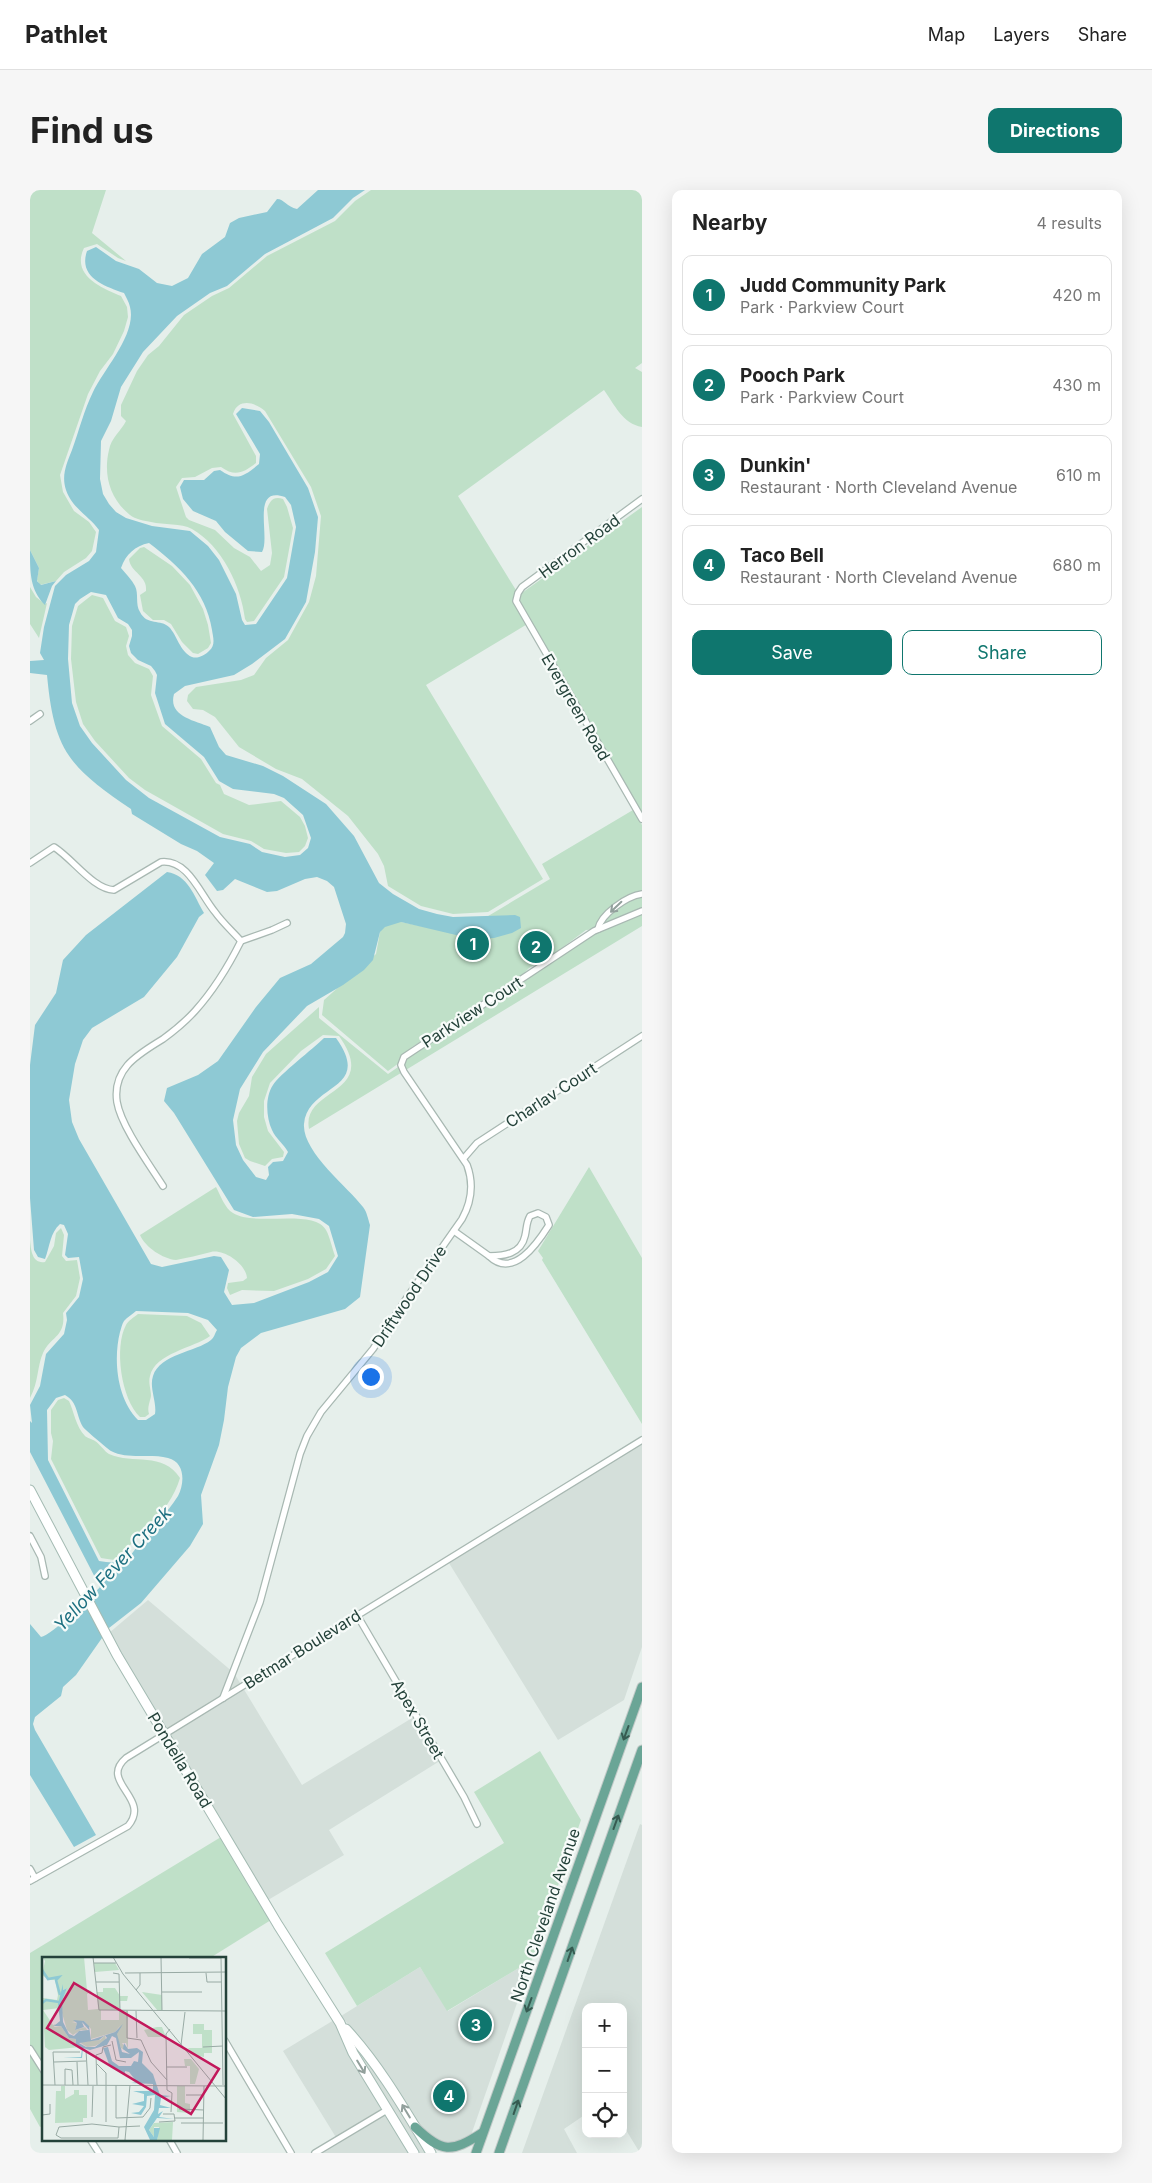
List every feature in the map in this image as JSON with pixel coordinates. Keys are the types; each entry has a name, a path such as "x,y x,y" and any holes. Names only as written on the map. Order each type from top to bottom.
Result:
{"main road":[{"name":"Pondella Road","path":"30,1490 117,1655 272,1915 340,2023 353,2052 414,2153"},
{"name":"North Cleveland Avenue","path":"476,2153 642,1687"},
{"path":"499,2153 642,1750"},
{"name":"Pondella Road","path":"340,2023 362,2046 431,2153"},
{"path":"415,2126 436,2147 447,2151 462,2150 484,2131"}],"street":[{"name":"Herron Road","path":"518,594 522,587 642,499"},
{"name":"Evergreen Road","path":"518,594 516,601 519,608 642,817"},
{"path":"30,721 40,714"},
{"path":"30,863 54,848 63,853 106,889 114,890 161,862 174,863 189,875 214,911 241,941"},
{"name":"Parkview Court","path":"598,929 599,924 625,899 642,894"},
{"name":"Parkview Court","path":"401,1065 404,1057 410,1052 598,929 602,929 642,911"},
{"path":"163,1186 122,1117 117,1101 118,1083 121,1074 132,1060 178,1028 202,1003 241,941 287,923"},
{"name":"Charlav Court","path":"464,1158 477,1143 642,1036"},
{"name":"Driftwood Drive","path":"223,1698 260,1602 300,1454 307,1436 326,1406 373,1349 454,1231 466,1212 471,1198 472,1180 464,1158 410,1082 401,1065"},
{"path":"454,1231 499,1264 507,1264 522,1258 532,1247 549,1225 546,1217 538,1214 530,1216 526,1224 523,1242 514,1252 505,1256 489,1256"},
{"path":"523,1242 532,1247"},
{"name":"Betmar Boulevard","path":"33,1880 128,1826 134,1820 136,1811 134,1803 119,1780 117,1772 119,1764 642,1440"},
{"path":"30,1536 41,1557 45,1576"},
{"name":"Apex Street","path":"357,1615 464,1798 477,1824"},
{"path":"30,1869 33,1880"},
{"path":"226,2043 291,2153"},
{"path":"30,2049 42,2068"},
{"path":"315,2153 387,2110"},
{"path":"91,2140 99,2153"},
{"path":"170,2140 178,2153"}],"shaded area":[{"path":"642,1439 642,1647 624,1700 558,1740 449,1563 545,1504 543,1501"},
{"path":"148,1600 234,1673 302,1785 417,1715 443,1759 329,1830 344,1855 268,1900 109,1633"},
{"path":"640,1824 642,1825 642,2153 640,2153 627,2132 627,2003 582,2003 582,2117 564,2129 577,2153 522,2153"},
{"path":"532,1960 469,2141 439,2144 418,2124 365,2044 341,2016 420,1967 448,2011"},
{"path":"334,2020 349,2055 409,2153 313,2153 337,2139 283,2051"},
{"path":"353,2043 396,2103 426,2153 418,2153"}],"green space":[{"path":"30,190 106,190 92,233 126,261 97,244 84,248 81,266 90,279 105,289 121,296 127,307 128,317 124,331 113,354 100,371 88,394 60,475 63,492 74,511 89,522 96,532 92,551 86,558 64,572 56,581 40,585 37,580 39,568 30,550"},
{"path":"371,190 642,190 642,363 635,368 642,372 642,427 624,418 604,390 458,496 519,595 642,507 642,815 529,623 426,685 543,879 488,912 453,914 421,906 388,886 384,866 378,854 348,816 302,779 276,769 239,747 215,717 203,710 193,709 187,701 188,695 196,687 241,680 254,675 266,658 288,640 309,602 316,576 321,516 311,487 265,411 256,405 247,403 235,409 233,414 256,456 256,463 243,471 235,473 221,467 212,468 195,477 182,478 176,487 186,517 189,520 215,530 234,548 250,557 261,571 270,565 272,553 267,509 272,500 277,498 283,499 293,528 284,577 254,621 247,622 245,619 239,593 228,568 221,556 203,536 188,527 149,522 132,516 117,502 108,477 107,459 110,446 126,421 121,416 121,405 137,371 148,355 159,346 184,315 212,296 229,288 267,256 335,221 355,201"},
{"path":"144,547 172,566 190,585 203,609 211,643 208,648 198,654 193,653 182,642 171,624 164,620 153,620 143,611 140,595 146,591 146,586 142,578 132,567 129,559 140,548"},
{"path":"30,587 36,597 45,604 47,603 39,638 30,624"},
{"path":"92,595 103,598 115,621 126,627 129,636 126,646 128,655 135,663 149,669 153,676 151,695 162,726 201,759 216,783 220,785 224,794 249,805 281,801 300,817 308,838 305,846 299,852 286,853 264,849 251,841 223,834 145,790 129,778 95,741 83,724 76,702 71,659 72,626 78,606"},
{"path":"633,810 642,825 642,909 598,929 586,930 551,956 529,968 516,982 412,1047 399,1063 388,1071 322,1015 324,1000 376,954 380,932 387,919 458,934 550,879 542,864"},
{"path":"642,913 642,926 309,1129 310,1115 316,1105 346,1080 351,1070 349,1055 339,1036 323,1035 301,1051 270,1083 264,1101 264,1117 268,1131 284,1152 283,1157 272,1159 265,1166 245,1158 239,1144 237,1121 239,1113 249,1096 252,1077 266,1054 319,1007 319,1018 388,1074 401,1065 415,1050 588,933"},
{"path":"589,1167 642,1258 642,1424 538,1251"},
{"path":"216,1187 230,1211 243,1217 310,1220 319,1224 326,1230 335,1256 326,1269 308,1279 274,1291 242,1290 230,1295 227,1288 228,1283 243,1281 247,1278 239,1263 228,1255 211,1252 176,1260 155,1252 142,1239 140,1235"},
{"path":"61,1228 64,1235 62,1256 66,1261 77,1260 80,1278 76,1296 63,1313 60,1332 43,1353 30,1398 30,1240 35,1259 45,1262 54,1246 56,1233"},
{"path":"138,1314 187,1316 201,1323 210,1336 167,1356 153,1368 149,1379 151,1396 148,1407 149,1414 145,1417 140,1417 133,1409 128,1398 121,1372 120,1359 120,1346 126,1325"},
{"path":"64,1398 69,1401 77,1424 86,1437 97,1442 109,1454 128,1459 156,1461 165,1464 180,1478 169,1502 153,1523 114,1560 101,1558 51,1459 53,1441 51,1410 58,1400"},
{"path":"540,1751 581,1820 532,1960 447,2011 420,1967 357,2006 325,1953 504,1843 474,1792"},
{"path":"221,1837 271,1920 212,1957 42,1957 42,2126 40,2127 30,2109 30,1953"}],"water":[{"name":"Yellow Fever Creek","path":"318,190 365,190 353,198 333,218 265,254 227,286 210,293 177,316 143,352 121,387 111,421 101,441 100,479 103,494 116,512 126,518 152,526 190,531 208,546 219,560 236,594 245,625 256,624 287,578 296,527 291,505 285,497 274,495 268,498 264,514 264,545 262,552 248,551 225,532 216,521 193,511 183,499 180,487 184,480 204,480 214,471 220,470 231,476 240,476 259,464 260,454 236,414 242,408 260,411 269,422 308,488 318,517 315,552 306,602 285,639 234,675 185,686 174,694 173,701 175,707 183,716 210,727 219,747 226,755 263,766 283,776 326,804 354,836 379,883 393,894 419,909 453,917 515,915 520,917 521,928 512,933 494,938 473,939 401,922 385,927 380,932 373,960 364,970 343,985 307,1006 263,1052 240,1089 233,1120 236,1145 243,1160 256,1177 266,1180 269,1175 268,1167 273,1162 283,1161 288,1152 275,1136 270,1125 267,1107 270,1090 273,1085 324,1038 336,1038 346,1055 348,1068 344,1078 316,1101 308,1111 304,1124 305,1135 310,1146 327,1169 366,1211 370,1225 360,1297 345,1309 261,1333 241,1348 236,1357 228,1387 219,1445 201,1495 203,1524 190,1546 141,1603 109,1628 76,1675 63,1687 61,1696 35,1717 33,1724 35,1730 96,1835 74,1847 30,1775 30,1624 41,1637 46,1635 89,1599 100,1587 30,1452 30,1421 32,1423 30,1405 40,1386 46,1354 64,1334 67,1320 66,1313 79,1297 83,1279 79,1257 68,1258 65,1255 68,1234 64,1225 60,1224 54,1231 45,1259 38,1257 34,1250 30,1198 30,1065 35,1025 56,993 63,960 86,935 167,872 180,877 190,887 204,913 199,917 177,957 144,997 92,1028 83,1040 75,1064 69,1100 72,1122 79,1139 151,1264 162,1267 214,1256 221,1257 229,1270 224,1292 232,1305 254,1303 309,1282 328,1272 338,1256 329,1226 319,1219 292,1214 253,1217 234,1210 174,1113 164,1101 167,1088 198,1075 218,1061 256,1007 280,978 311,964 343,937 346,924 334,887 327,881 317,877 305,879 277,891 267,892 235,879 223,890 217,891 205,875 214,863 197,851 181,844 132,814 131,809 93,781 68,755 60,740 54,722 47,675 30,673 30,661 44,660 40,653 44,627 55,586 66,575 89,561 96,552 99,530 72,502 66,490 64,474 84,413 98,383 124,340 131,317 130,305 124,293 101,283 89,274 85,260 87,251 96,247 116,261 139,269 157,283 172,286 188,278 202,254 225,237 230,223 239,218 267,212 277,199 297,209","holes":["149,543 181,570 204,603 209,616 214,641 211,649 203,655 199,657 188,655 169,627 146,619 140,612 135,586 121,568 132,551","91,592 106,595 118,618 128,624 132,630 129,646 131,653 138,660 151,666 157,675 155,693 165,724 204,757 219,781 233,789 274,794 284,798 303,815 311,838 308,848 300,855 285,857 262,852 250,844 220,837 149,798 126,780 92,743 80,726 72,703 68,659 69,625 75,604","136,1311 188,1313 208,1320 217,1330 211,1340 170,1358 157,1369 152,1381 155,1414 146,1420 138,1420 131,1411 125,1401 118,1379 118,1343 125,1320","65,1395 69,1398 75,1405 83,1427 111,1451 132,1456 168,1458 174,1460 180,1468 182,1485 178,1496 130,1556 119,1562 99,1561 48,1460 47,1410 56,1398"]},
{"path":"30,550 39,568 37,581 41,585 56,581 52,586 45,605 36,593 32,580"}],"place":[{"name":"Judd Community Park","path":"473,944"},
{"name":"Pooch Park","path":"536,947"},
{"name":"Dunkin'","path":"476,2025"},
{"name":"Taco Bell","path":"449,2096"}]}
